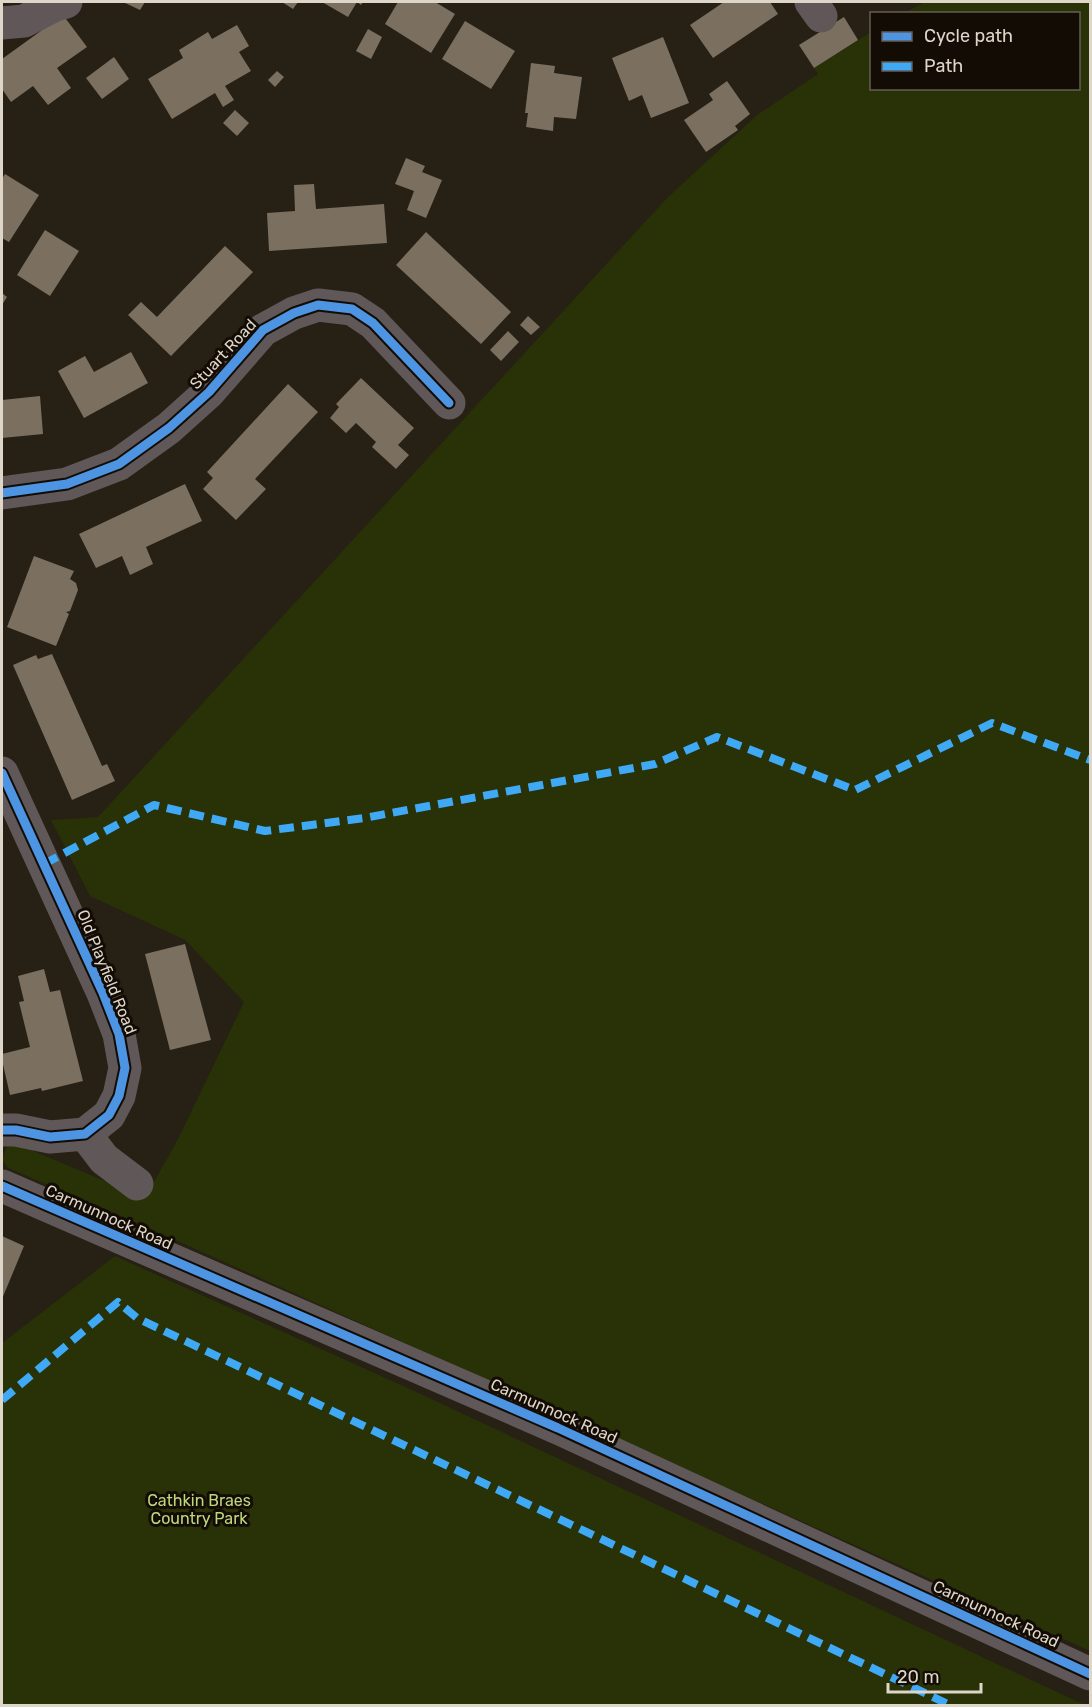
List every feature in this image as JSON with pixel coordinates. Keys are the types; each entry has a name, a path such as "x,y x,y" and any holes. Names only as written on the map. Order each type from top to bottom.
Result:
{"street":[{"path":"2,23 24,21 55,5 66,2"},
{"name":"Stuart Road","path":"2,493 67,484 119,464 169,428 209,392 263,330 294,313 318,305 352,309 373,323 443,383"},
{"name":"Old Playfield Road","path":"2,773 103,993 119,1034 126,1068 119,1096 109,1115 85,1134"},
{"path":"2,1130 16,1130 50,1137 85,1134 104,1159 137,1184"},
{"name":"Carmunnock Road","path":"2,1186 558,1428 1090,1674"}],"green space":[{"path":"925,2 1090,2 1090,1651 133,1221 8,1168 2,1160 6,1148 17,1144 145,1198 178,1139 244,1002 185,940 90,896 51,820 98,817 667,198 757,115 818,74 814,68 870,33 870,90 1080,90 1080,12 906,12"},
{"name":"Cathkin Braes Country Park","path":"115,1256 410,1389 1085,1705 2,1705 2,1343"}],"building":[{"path":"123,2 145,2 140,10"},
{"path":"282,2 298,2 293,9"},
{"path":"322,2 357,2 348,17"},
{"path":"398,2 435,2 455,14 431,53 385,24"},
{"path":"724,2 770,2 778,14 713,58 690,25"},
{"path":"63,15 87,47 57,68 71,88 48,105 33,86 11,102 2,89 2,59"},
{"path":"844,17 858,40 814,68 799,45"},
{"path":"465,21 515,51 491,89 442,59"},
{"path":"237,25 249,46 239,52 251,71 225,86 234,100 223,107 215,93 172,119 148,79 183,58 179,50 208,32 212,39"},
{"path":"368,29 382,37 371,59 356,51"},
{"path":"663,37 689,103 651,118 642,95 629,101 612,58"},
{"path":"114,57 129,79 102,99 86,78"},
{"path":"531,63 555,66 554,73 582,77 576,119 554,117 553,131 526,127 528,113 525,113"},
{"path":"277,71 284,77 275,87 268,80"},
{"path":"727,81 750,114 735,126 738,130 706,152 684,120 713,100 709,94"},
{"path":"235,110 249,123 237,136 223,123"},
{"path":"406,158 425,166 422,172 442,180 426,218 407,210 414,191 395,184"},
{"path":"5,174 39,195 9,242 2,238 2,179"},
{"path":"314,184 316,209 384,204 387,243 269,251 267,213 295,211 294,185"},
{"path":"45,230 79,251 50,296 17,275"},
{"path":"426,232 511,312 481,344 396,265"},
{"path":"225,246 253,272 171,356 128,315 141,302 157,317"},
{"path":"2,293 7,297 2,305"},
{"path":"528,316 540,327 531,335 520,325"},
{"path":"508,331 519,342 501,361 490,350"},
{"path":"131,352 148,383 84,418 58,371 85,356 94,372"},
{"path":"361,378 414,428 398,445 409,455 396,469 372,447 376,442 356,423 346,433 330,418 339,407 336,404"},
{"path":"288,384 318,412 255,479 266,489 236,520 203,489 213,478 207,472"},
{"path":"40,396 43,434 2,438 2,400"},
{"path":"185,484 202,521 146,547 153,564 130,575 122,556 96,568 79,534"},
{"path":"34,556 74,571 70,579 76,583 78,590 70,611 66,612 69,614 56,646 7,627"},
{"path":"52,654 102,766 107,764 115,781 72,800 13,665 36,655 38,659"},
{"path":"185,944 211,1040 170,1050 145,954"},
{"path":"44,969 50,992 60,990 83,1081 42,1091 41,1088 10,1095 2,1054 30,1047 19,1002 24,1001 18,976"},
{"path":"2,1236 24,1246 2,1299"}],"marked path":[{"path":"44,864 154,805 265,831 364,818 655,764 717,737 855,790 992,723 1090,760"},
{"path":"2,1400 118,1302 137,1318 952,1706"}],"cycle path":[{"path":"2,493 67,484 119,464 169,428 209,392 263,330 294,313 318,305 352,309 373,323 449,403"},
{"path":"2,773 103,993 119,1034 125,1068 119,1096 109,1115 85,1134 50,1137 16,1130 2,1130"},
{"path":"2,1186 558,1428 1090,1674"}]}
